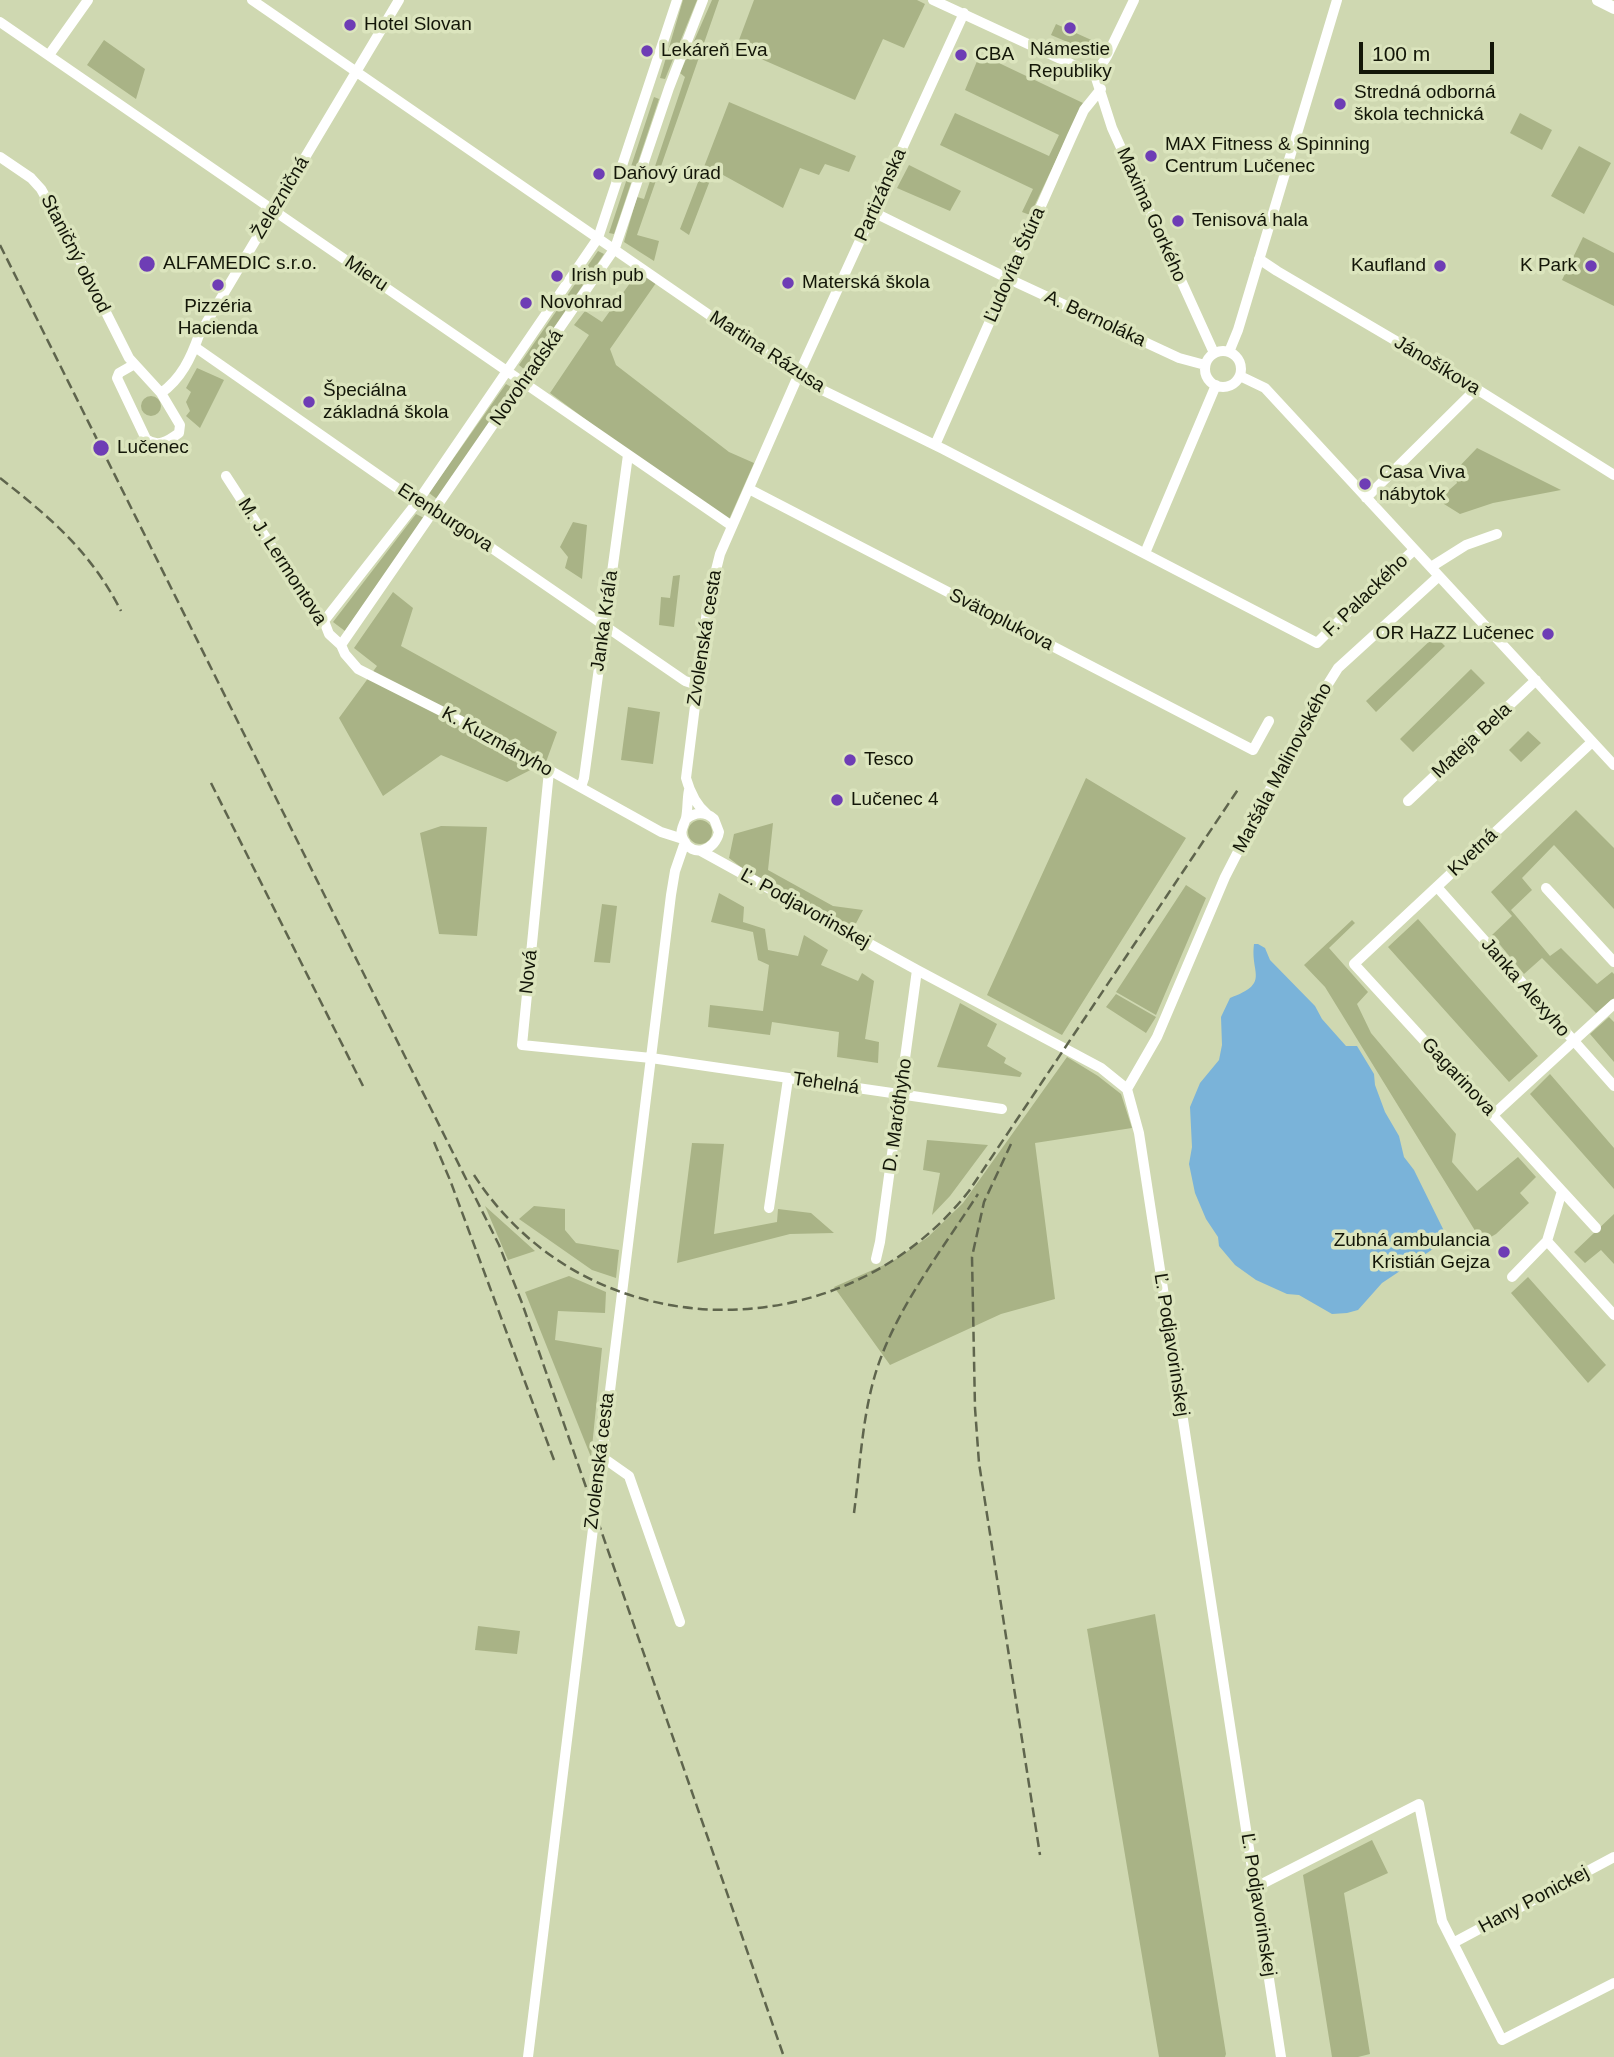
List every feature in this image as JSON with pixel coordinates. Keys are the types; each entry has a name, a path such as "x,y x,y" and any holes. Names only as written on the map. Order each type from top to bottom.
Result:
{"main road":[{"path":"1598,0 1614,8"}],"street":[{"path":"49,55 88,0"},
{"name":"Martina Rázusa","path":"252,0 798,376 1317,643"},
{"name":"Železničná","path":"161,393 177,380 199,335 399,0"},
{"name":"Novohradská","path":"324,621 418,501 598,238 677,0"},
{"name":"Novohradská","path":"341,645 615,248 669,88 703,0"},
{"path":"933,0 1095,75 1134,0"},
{"path":"1229,352 1338,0"},
{"name":"Partizánska","path":"798,376 964,13"},
{"name":"Mieru","path":"0,22 732,526"},
{"name":"Maxima Gorkého","path":"1095,75 1112,128 1214,353"},
{"path":"651,84 669,88"},
{"name":"Ľudovíta Štúra","path":"935,445 1084,110 1101,89"},
{"name":"Staničný obvod","path":"0,157 41,189 68,235 133,365 161,393 181,428 177,435 156,444 146,439 117,378 119,373 133,365"},
{"name":"A. Bernoláka","path":"873,212 1179,358 1205,365"},
{"name":"Jánošíkova","path":"1259,259 1614,474"},
{"name":"Erenburgova","path":"195,347 434,513 685,681 697,685"},
{"path":"1229,352 1240,361 1240,376 1229,385 1216,385 1207,377 1205,365 1214,353 1229,352"},
{"name":"Zvolenská cesta","path":"528,2057 651,1058 676,866 684,841 689,790 686,778 713,575 798,376"},
{"path":"1240,376 1265,388 1614,765"},
{"path":"1145,553 1216,385"},
{"path":"1366,498 1476,389"},
{"name":"Janka Kráľa","path":"581,787 628,455"},
{"name":"M. J. Lermontova","path":"226,476 316,615 324,621 328,634 341,645"},
{"name":"Svätoplukova","path":"749,489 1253,750 1269,720"},
{"name":"F. Palackého","path":"1431,567 1466,545 1497,534"},
{"name":"F. Palackého","path":"1317,643 1414,550"},
{"name":"Maršála Malinovského","path":"1127,1089 1157,1037 1225,877 1293,742 1330,680 1355,652 1439,576"},
{"name":"K. Kuzmányho","path":"341,645 358,669 461,720 661,832 684,841"},
{"name":"Mateja Bela","path":"1408,801 1536,680"},
{"name":"Kvetná","path":"1354,964 1592,742"},
{"name":"Nová","path":"549,771 522,1045 651,1058"},
{"path":"689,790 698,805 714,819 719,827 716,842 710,848 699,850 676,866 674,847 661,832 684,822 696,813 707,814"},
{"path":"684,841 699,850"},
{"name":"Ľ. Podjavorinskej","path":"716,842 726,865"},
{"name":"Ľ. Podjavorinskej","path":"699,850 917,970 1066,1048 1101,1068 1127,1089 1139,1133 1281,2057"},
{"name":"Janka Alexyho","path":"1437,887 1614,1086"},
{"path":"1546,888 1614,962"},
{"name":"Gagarinova","path":"1354,964 1595,1228"},
{"name":"D. Maróthyho","path":"876,1259 917,970"},
{"path":"1493,1115 1614,1004"},
{"name":"Tehelná","path":"651,1058 1002,1109"},
{"path":"769,1208 788,1079"},
{"path":"1512,1277 1547,1241 1562,1191"},
{"path":"1547,1241 1614,1315"},
{"path":"602,1457 629,1476 680,1622"},
{"path":"1256,1887 1419,1804 1442,1921 1502,2040 1614,1983"},
{"name":"Hany Ponickej","path":"1453,1942 1614,1857"}],"green space":[{"path":"683,0 697,0 665,79 660,78"},
{"path":"712,0 719,0 637,235 659,241 654,261 624,242 637,197 644,199 685,77 680,73"},
{"path":"754,0 917,0 925,4 904,48 883,39 855,100 736,48"},
{"path":"1056,24 1098,43 1093,53 1051,35"},
{"path":"104,40 145,69 136,99 87,65"},
{"path":"980,54 1083,103 1030,215 1022,212 1033,189 940,145 955,113 1049,156 1059,135 965,90"},
{"path":"654,97 659,99 614,234 609,233"},
{"path":"729,102 856,156 849,172 825,164 819,175 800,168 783,208 714,170 689,235 680,229"},
{"path":"1520,113 1552,130 1542,150 1510,133"},
{"path":"1579,146 1611,163 1584,214 1551,196"},
{"path":"909,165 961,191 950,211 897,188"},
{"name":"K Park","path":"1583,237 1614,253 1614,306 1562,280"},
{"path":"598,251 604,254 525,370 519,365"},
{"path":"638,272 656,283 610,349 616,365 729,452 754,463 727,524 550,393 589,335 574,325 585,311 602,322"},
{"path":"197,368 224,380 200,428 186,416 190,411 186,402 191,392 186,388"},
{"path":"506,384 513,388 437,499 429,493"},
{"path":"151,396 158,399 161,406 158,413 151,416 144,413 141,406 144,399"},
{"path":"1477,448 1561,490 1493,503 1460,514 1444,504 1440,498 1457,483 1454,472"},
{"path":"416,514 424,518 345,631 333,622"},
{"path":"573,522 587,525 582,579 565,568 568,557 560,547"},
{"path":"680,575 674,627 659,625 661,597 670,598 673,576"},
{"path":"393,592 413,608 401,646 557,732 546,762 507,782 441,755 383,796 339,718 377,666 354,648"},
{"path":"1435,636 1445,646 1376,712 1366,701"},
{"path":"1471,669 1485,683 1413,752 1400,739"},
{"path":"628,707 660,712 653,764 621,760"},
{"path":"1528,731 1541,743 1521,762 1509,750"},
{"path":"1086,778 1186,838 1062,1035 987,995"},
{"path":"1576,810 1614,848 1614,909 1554,845 1522,878 1532,890 1511,910 1550,956 1561,948 1597,984 1612,972 1614,974 1614,998 1596,1013 1542,958 1524,974 1492,935 1512,916 1491,892"},
{"path":"700,820 709,823 712,832 709,841 700,844 691,841 688,832 691,823"},
{"path":"773,823 768,870 833,906 863,910 853,929 746,871 729,858 734,834"},
{"path":"441,826 487,827 477,936 439,934 420,833"},
{"path":"1186,885 1206,898 1156,1015 1116,992"},
{"path":"719,893 744,907 743,922 765,929 768,950 798,956 804,935 828,950 821,965 858,981 862,973 874,981 865,1039 879,1042 878,1063 837,1057 839,1032 772,1022 770,1035 708,1027 710,1005 763,1011 769,965 758,960 753,932 711,922"},
{"path":"602,904 617,906 610,963 594,962"},
{"path":"1418,919 1538,1056 1509,1082 1388,947"},
{"path":"1352,920 1355,923 1329,948 1368,992 1357,1004 1371,1033 1456,1134 1452,1162 1477,1191 1518,1157 1536,1177 1520,1193 1529,1203 1496,1234 1482,1242 1325,987 1304,965"},
{"path":"1116,994 1156,1017 1146,1033 1106,1007"},
{"path":"960,1003 997,1024 987,1046 1006,1058 1004,1063 1022,1073 1020,1077 937,1067"},
{"path":"1609,1017 1614,1022 1614,1062 1590,1034"},
{"path":"1067,1057 1121,1094 1132,1128 1035,1143 1055,1299 1001,1314 890,1365 834,1287 893,1261 928,1237 963,1203"},
{"path":"1550,1074 1614,1148 1614,1189 1530,1094"},
{"path":"927,1140 988,1145 950,1196 932,1215 940,1173 923,1170"},
{"path":"692,1143 724,1144 714,1234 777,1222 778,1209 811,1213 834,1233 790,1234 677,1263"},
{"path":"485,1206 535,1251 508,1260"},
{"path":"534,1206 565,1209 565,1230 576,1243 619,1250 616,1278 592,1270 519,1219"},
{"path":"1614,1214 1614,1264 1601,1250 1585,1263 1574,1252"},
{"path":"569,1276 606,1292 605,1313 558,1311 555,1340 602,1348 591,1457 525,1292"},
{"path":"1528,1277 1606,1365 1588,1383 1511,1293"},
{"path":"1155,1614 1225,2057 1159,2057 1087,1629"},
{"path":"478,1626 520,1631 517,1654 475,1650"},
{"path":"1372,1840 1388,1873 1344,1893 1370,2054 1332,2057 1303,1875"}],"water":[{"path":"1254,944 1265,948 1270,960 1315,1006 1322,1019 1346,1046 1357,1046 1374,1074 1375,1085 1385,1112 1399,1136 1404,1157 1414,1170 1446,1235 1436,1247 1382,1283 1358,1310 1347,1313 1332,1314 1299,1295 1287,1294 1256,1280 1235,1265 1219,1246 1218,1237 1206,1219 1195,1193 1189,1164 1192,1147 1190,1107 1200,1083 1219,1060 1222,1045 1221,1017 1230,998 1243,993 1255,982"}],"railway":[{"path":"0,245 499,1245 522,1303 784,2057"},
{"path":"0,478 68,537 97,571 121,611"},
{"path":"211,783 363,1086"},
{"path":"474,1175 523,1233 582,1275 647,1300 717,1310 787,1304 854,1282 916,1244 969,1191 1239,788"},
{"path":"434,1142 554,1460"},
{"path":"1011,1144 984,1202 972,1257 975,1408 979,1463 1040,1855"},
{"path":"854,1513 867,1409 883,1351 906,1304 978,1194"}],"place":[{"name":"Hotel Slovan","path":"350,25"},
{"name":"Námestie Republiky","path":"1070,28"},
{"name":"Lekáreň Eva","path":"647,51"},
{"name":"CBA","path":"961,55"},
{"name":"Stredná odborná škola technická","path":"1340,104"},
{"name":"MAX Fitness & Spinning Centrum Lučenec","path":"1151,156"},
{"name":"Daňový úrad","path":"599,174"},
{"name":"Tenisová hala","path":"1178,221"},
{"name":"ALFAMEDIC s.r.o.","path":"147,264"},
{"name":"Kaufland","path":"1440,266"},
{"name":"K Park","path":"1591,266"},
{"name":"Irish pub","path":"557,276"},
{"name":"Materská škola","path":"788,283"},
{"name":"Pizzéria Hacienda","path":"218,285"},
{"name":"Novohrad","path":"526,303"},
{"name":"Špeciálna základná škola","path":"309,402"},
{"name":"Lučenec","path":"101,448"},
{"name":"Casa Viva nábytok","path":"1365,484"},
{"name":"OR HaZZ Lučenec","path":"1548,634"},
{"name":"Tesco","path":"850,760"},
{"name":"Lučenec 4","path":"837,800"},
{"name":"Zubná ambulancia Kristián Gejza","path":"1504,1252"}]}
